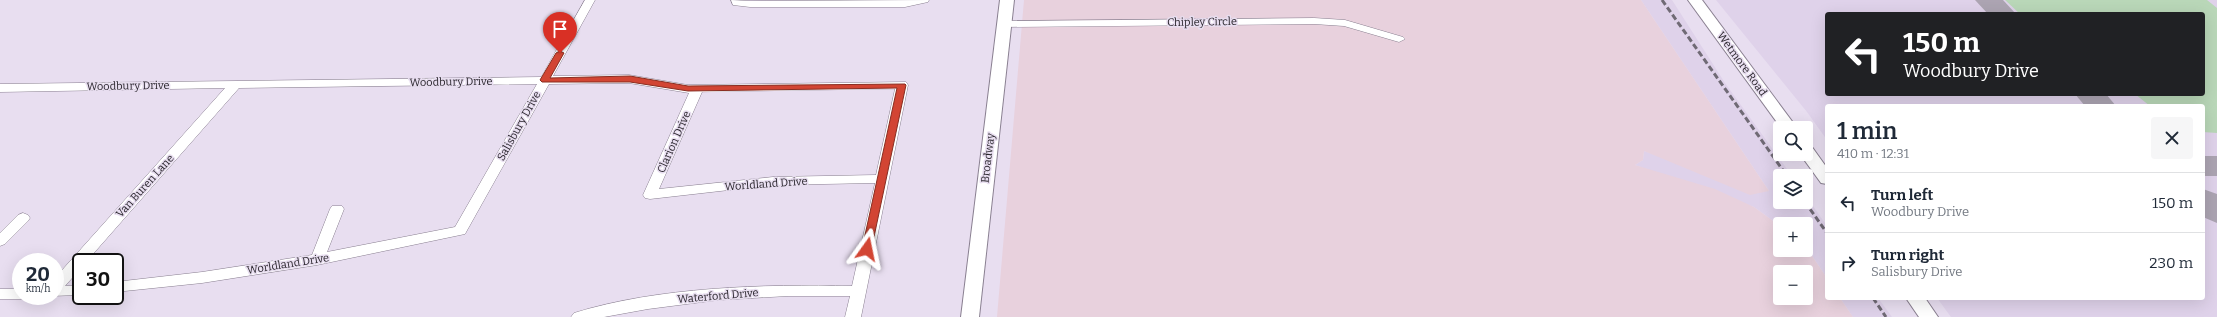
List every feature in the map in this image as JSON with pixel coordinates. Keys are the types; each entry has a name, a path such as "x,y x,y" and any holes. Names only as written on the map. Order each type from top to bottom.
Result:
{"main road":[{"name":"Broadway","path":"970,317 1007,0"},
{"name":"Wetmore Road","path":"1695,0 1784,121"},
{"path":"1813,160 1825,176"},
{"path":"1916,300 1929,317"}],"street":[{"name":"Salisbury Drive","path":"460,231 590,0"},
{"path":"736,0 737,3 762,4 905,4 924,0"},
{"name":"Chipley Circle","path":"1004,24 1314,21 1345,23 1399,39"},
{"name":"Woodbury Drive","path":"0,88 630,79 673,88 697,89 902,85 882,179"},
{"name":"Van Buren Lane","path":"64,278 235,85"},
{"name":"Clarion Drive","path":"650,195 697,89"},
{"path":"853,317 882,179"},
{"name":"Worldland Drive","path":"650,195 773,181 882,179"},
{"path":"317,260 337,209"},
{"path":"0,241 23,218"},
{"name":"Worldland Drive","path":"124,286 173,282 317,260 460,231"},
{"name":"Waterford Drive","path":"579,317 688,297 770,291 858,291"},
{"path":"0,294 12,294"}],"shaded area":[{"path":"1024,0 1641,0 1769,191 1750,195 1644,151 1643,160 1635,165 1715,189 1754,207 1773,221 1773,257 1813,257 1825,275 1825,300 1841,300 1853,317 997,317"},
{"path":"1641,0 1672,0 1725,83 1773,150 1773,161 1781,161 1787,169 1773,169 1773,209 1813,209 1813,206 1825,223 1825,275 1813,257 1813,217 1773,217 1773,221 1754,207 1635,165 1643,160 1644,151 1769,191"},
{"path":"1716,0 2217,0 2217,317 1951,317 1938,300 2205,300 2205,104 1825,104 1825,137 1807,112"},
{"path":"1841,300 1879,300 1892,317 1853,317"}],"green space":[{"path":"2005,0 2207,0 2217,8 2217,133 2205,132 2205,104 2148,104 2138,96 2205,96 2205,12 2018,12"}],"taxiway":[{"path":"1988,0 2001,12"},
{"path":"2091,96 2100,104"},
{"path":"2205,166 2217,166"},
{"path":"2205,201 2217,212"}],"railway":[{"path":"1662,0 1782,169"},
{"path":"1810,209 1825,230"},
{"path":"1874,300 1886,317"}],"route":[{"path":"560,53 545,80 630,79 673,88 688,89 902,85 867,249"}]}
